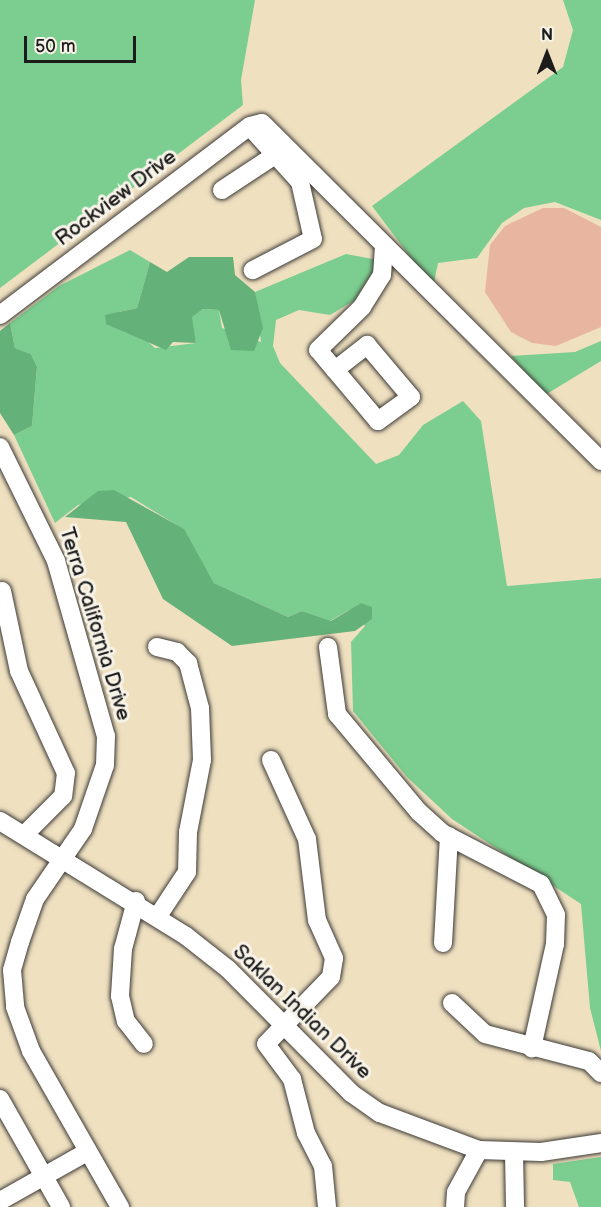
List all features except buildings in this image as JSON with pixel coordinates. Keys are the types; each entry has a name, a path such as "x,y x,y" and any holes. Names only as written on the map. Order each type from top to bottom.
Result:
{"street":[{"path":"253,270 313,238 300,182 275,155 256,125"},
{"path":"256,125 384,244 601,460"},
{"name":"Rockview Drive","path":"0,315 256,125"},
{"path":"222,190 275,155"},
{"path":"335,370 318,350 362,307 382,274 384,244"},
{"name":"Terra California Drive","path":"0,447 56,561 106,736 95,798 65,856 35,899 12,970 15,1007 31,1051 120,1207"},
{"path":"2,591 19,670 66,773 63,795 26,833"},
{"path":"158,647 177,652 188,663 200,708 202,760 188,832 188,872 158,916"},
{"path":"328,647 337,714 419,812 449,836 541,884 556,915 532,1048"},
{"path":"271,760 307,839 317,921 334,958 331,977 267,1044 291,1078 306,1133 323,1166 327,1207"},
{"name":"Saklan Indian Drive","path":"0,821 26,833 136,901 228,969 351,1093 380,1113 479,1150 514,1153 601,1143"},
{"path":"443,943 449,836"},
{"path":"136,901 123,949 120,996 126,1021 144,1044"},
{"path":"452,1003 485,1034 589,1061 601,1073"},
{"path":"0,1099 47,1175 61,1207"},
{"path":"455,1207 456,1192 479,1150"},
{"path":"0,1201 87,1152"},
{"path":"514,1153 516,1207"}],"green space":[{"path":"0,0 255,0 241,80 243,105 0,288"},
{"path":"563,0 601,0 601,220 555,202 524,208 502,223 477,258 438,263 433,287 372,206 563,67 573,30"},
{"path":"130,250 150,262 137,308 119,312 124,332 140,335 155,348 196,343 191,317 203,309 219,310 222,328 261,342 255,292 346,254 373,259 378,263 355,300 330,315 299,310 276,320 273,346 280,363 376,464 399,455 423,425 463,401 481,421 507,586 601,578 601,1051 590,1008 581,904 452,819 407,777 353,711 351,642 365,626 349,610 330,621 302,611 288,617 214,583 183,529 131,497 78,505 55,523 14,435 32,426 37,367 31,354 15,348 10,323 59,286"},
{"path":"189,257 233,257 235,275 255,292 263,328 254,351 231,350 219,310 203,309 192,317 196,343 173,342 166,350 106,324 105,315 137,308 150,262 167,272"},
{"path":"10,323 15,348 31,354 37,367 32,426 14,435 0,413 0,331"},
{"path":"601,341 601,361 545,395 511,356 575,352"},
{"path":"114,490 184,529 214,583 288,617 302,611 331,621 361,603 372,607 372,619 355,631 232,646 163,599 126,522 65,517 98,491"},
{"path":"601,1157 601,1207 579,1207 570,1182 553,1180 553,1164"}]}
